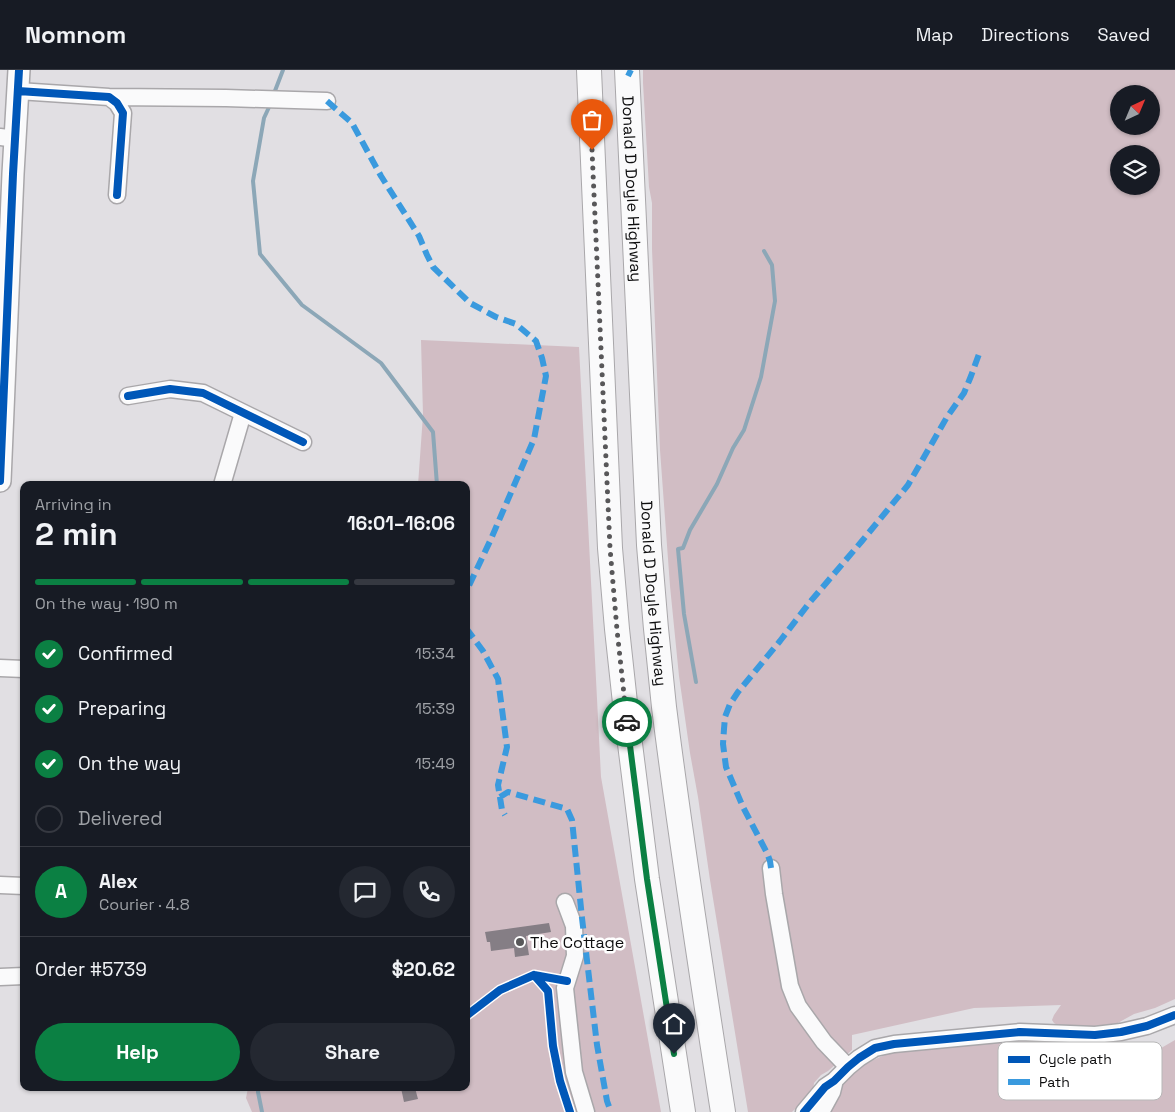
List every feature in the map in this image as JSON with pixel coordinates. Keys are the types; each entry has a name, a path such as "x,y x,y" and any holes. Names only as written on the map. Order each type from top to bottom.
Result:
{"highway":[{"path":"589,70 610,548 616,620 647,879 683,1112"},
{"name":"Donald D Doyle Highway","path":"627,70 649,545 655,623 682,845 723,1110"}],"main road":[{"path":"0,481 8,138 19,80"}],"street":[{"path":"19,80 109,96 327,101"},
{"path":"109,96 123,113 117,195"},
{"path":"128,396 170,390 203,392 304,442"},
{"path":"223,481 243,413"},
{"path":"0,668 20,669"},
{"path":"771,868 790,986 798,1006 824,1042 848,1067"},
{"path":"0,885 20,886"},
{"path":"565,902 574,926 575,956 565,988 574,1072 586,1112"},
{"path":"0,977 20,976"},
{"path":"804,1112 825,1087 859,1058 875,1048 894,1044 1020,1032 1095,1035 1147,1026 1175,1015"},
{"path":"821,1112 832,1092 834,1081"}],"shaded area":[{"path":"643,70 1175,70 1175,999 1155,1008 1134,1014 1116,1024 1061,1027 1052,1020 1061,1005 974,1008 852,1035 852,1050 821,1075 814,1083 813,1091 792,1112 748,1112 679,676 660,450 652,203 649,187"},
{"path":"421,340 579,347 601,777 661,1112 252,1112 246,1098 247,1091 470,1091 470,481 418,481 423,415"},
{"path":"1175,1040 1175,1112 826,1112 849,1077 860,1068 892,1052 1002,1041 1067,1042 998,1042 998,1100 1162,1100 1162,1048"}],"building":[{"name":"The Cottage","path":"549,923 551,932 526,936 529,955 515,957 514,948 491,951 490,942 487,942 485,932"},
{"path":"402,1091 416,1091 418,1099 404,1102"}],"waterway":[{"path":"273,96 283,70"},
{"path":"270,105 264,118 253,181 260,254 302,305 381,363 433,432 437,481"},
{"path":"696,682 684,614 678,549 683,548 690,530 717,484 733,448 744,430 761,377 775,301 772,265 764,251"},
{"path":"258,1091 262,1112"}],"marked path":[{"path":"628,76 631,70"},
{"path":"327,101 352,123 381,176 419,236 433,267 470,303 496,317 516,324 536,341 542,358 546,376 534,439 470,584"},
{"path":"771,868 767,853 743,807 726,767 723,744 725,717 730,704 810,602 908,485 947,417 964,393 979,354"},
{"path":"470,633 483,651 498,679 507,747 498,785 502,810 505,815"},
{"path":"500,797 508,792 567,809 572,820 597,1045 607,1101 611,1112"}],"cycle path":[{"path":"0,481 19,70"},
{"path":"18,91 109,97 117,103 123,113 117,195"},
{"path":"128,396 170,389 203,393 303,442"},
{"path":"534,975 548,991 553,1046 560,1081 570,1112"},
{"path":"470,1013 500,990 534,975 567,981"},
{"path":"804,1112 825,1087 859,1058 875,1048 894,1044 1020,1032 1095,1035 1147,1026 1175,1015"}],"way so far":[{"path":"592,150 610,548 627,722"}],"place":[{"name":"The Cottage","path":"520,942"}],"route":[{"path":"627,722 647,879 674,1054"}]}
